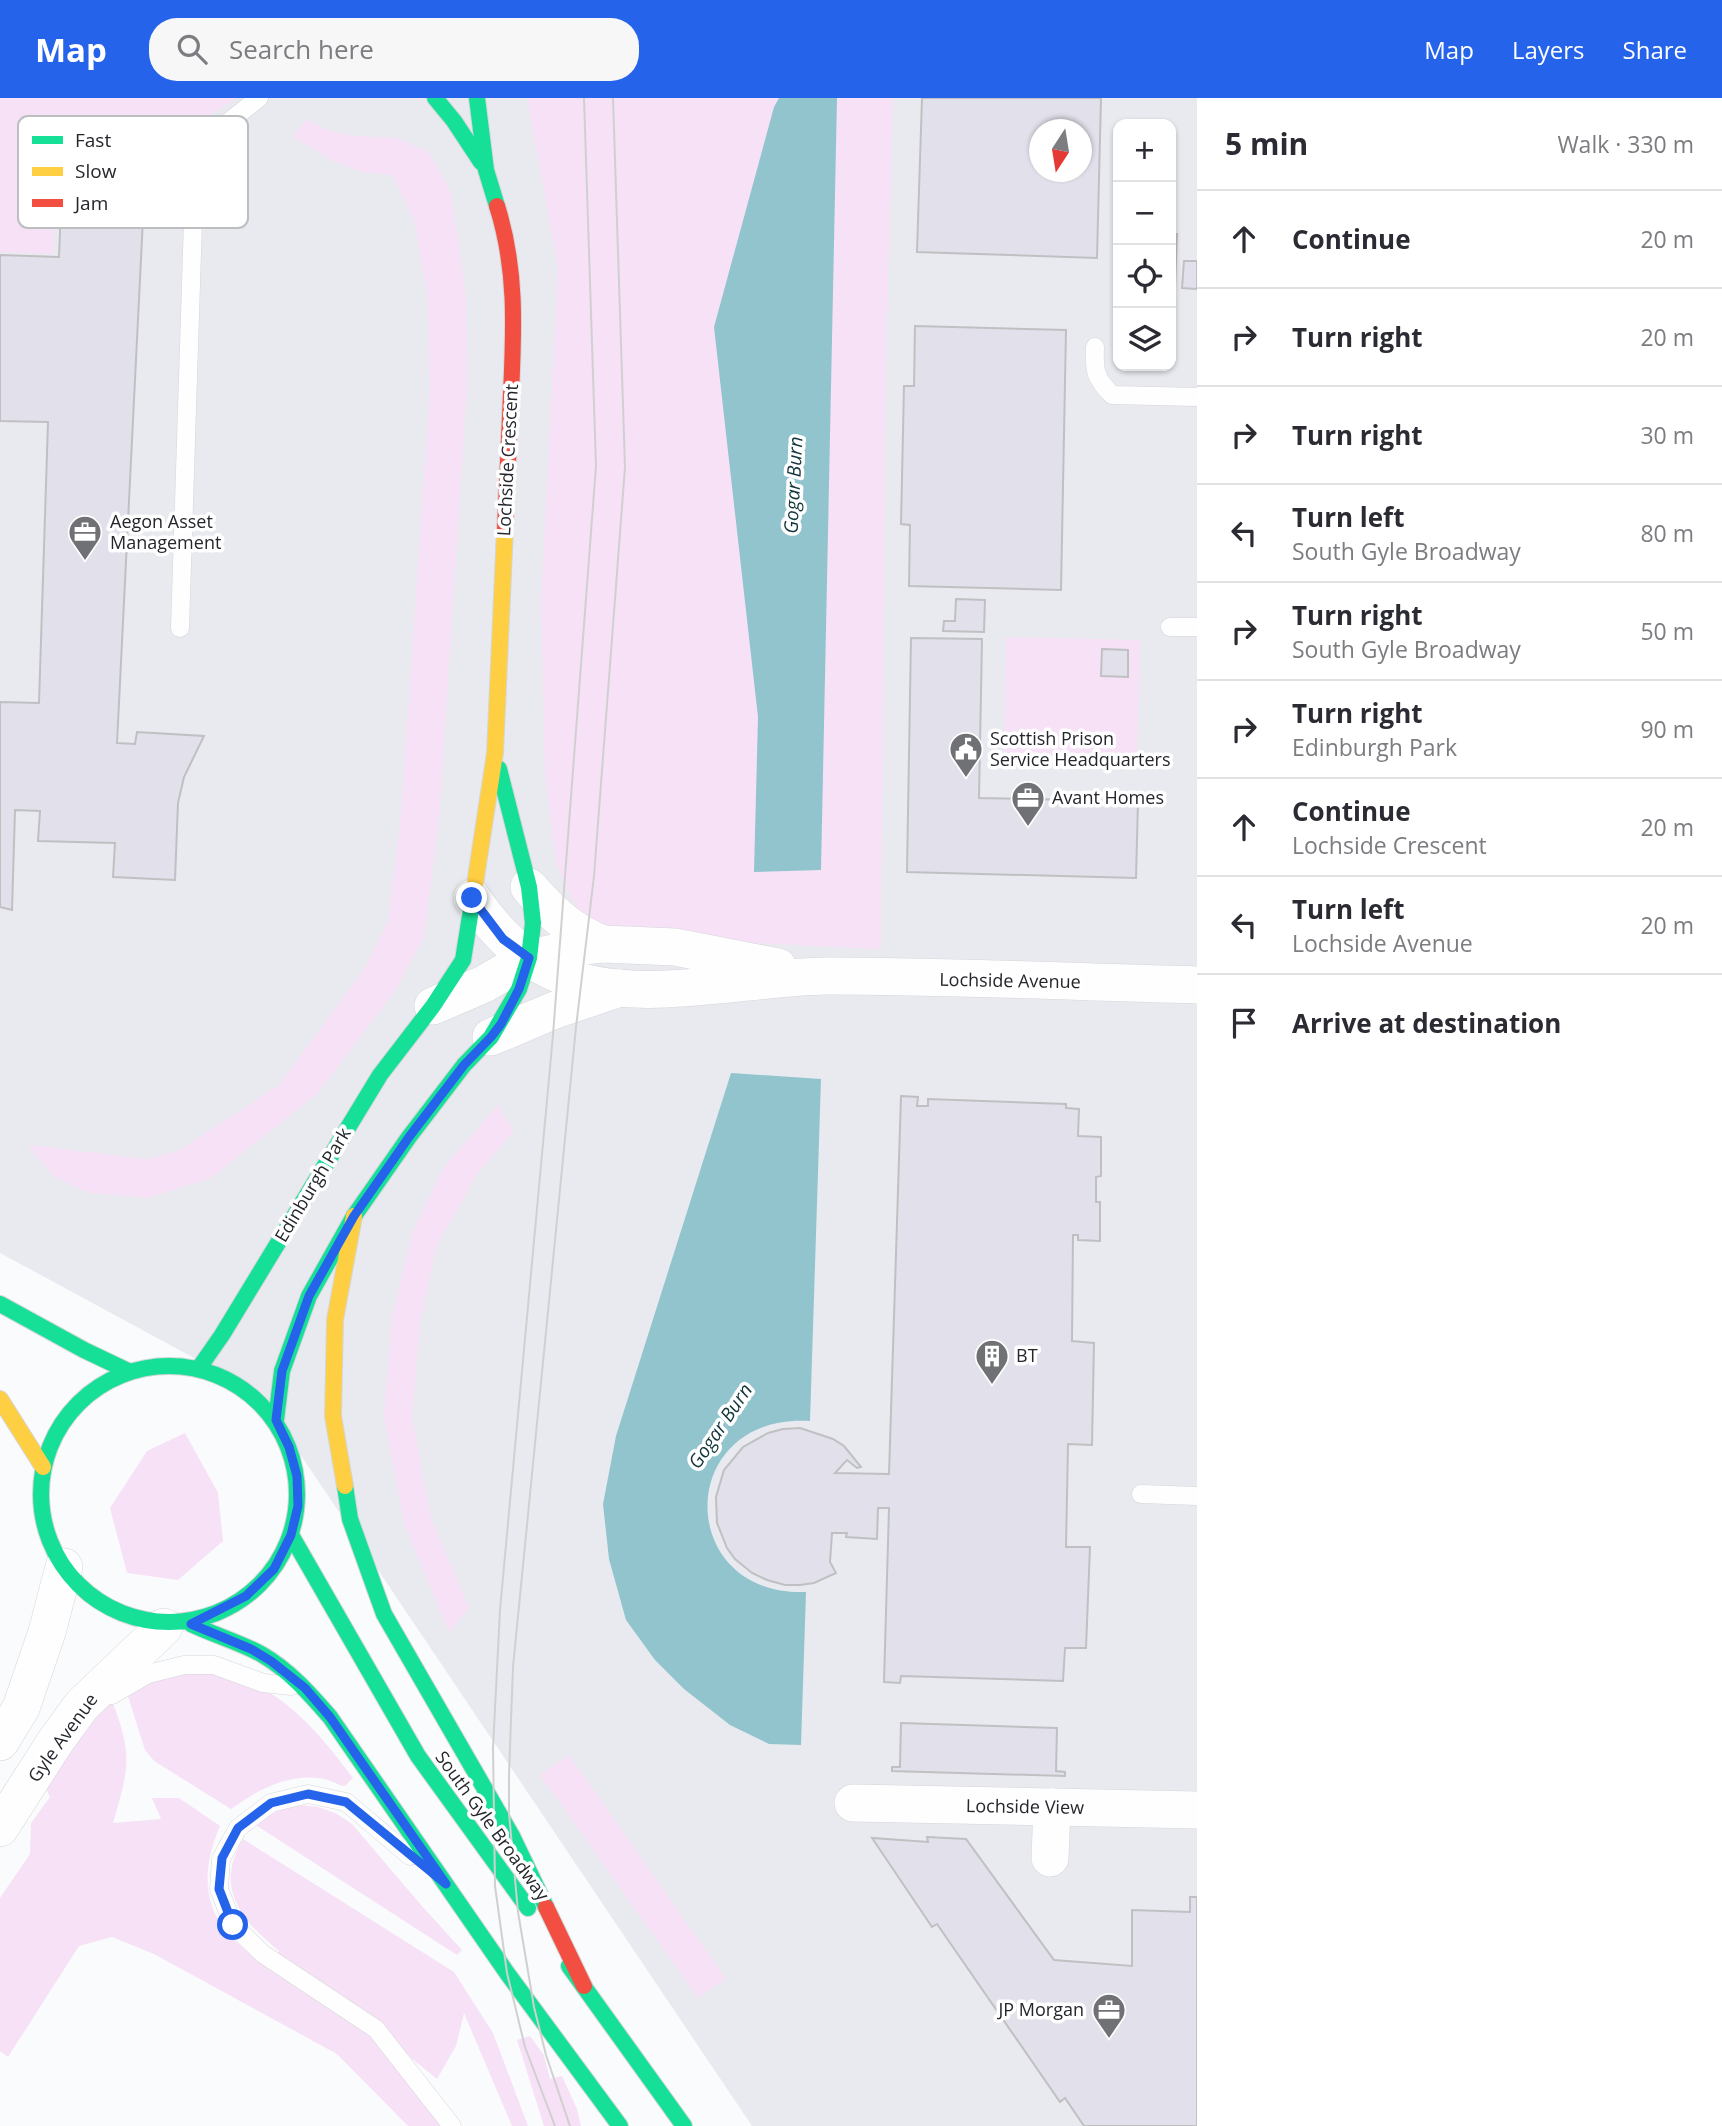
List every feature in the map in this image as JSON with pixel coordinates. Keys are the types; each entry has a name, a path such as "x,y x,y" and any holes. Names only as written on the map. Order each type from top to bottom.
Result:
{"street":[{"name":"Lochside Crescent","path":"435,98 454,121 486,170"},
{"name":"Lochside Crescent","path":"433,1006 463,960 495,753 515,314 504,228 486,170 477,98"},
{"name":"Lochside Crescent","path":"491,1037 519,989 529,958 533,923 529,887 495,753"},
{"name":"Lochside Crescent","path":"529,887 562,922 587,938 603,944"},
{"name":"Lochside Avenue","path":"472,898 503,939 529,958 558,974 621,988 651,989 824,976 1197,985"},
{"name":"Lochside Avenue","path":"433,1006 484,984 529,958 603,944 675,947 824,976"},
{"path":"276,1420 282,1371 309,1296 354,1216 464,1065 491,1037 555,1010 621,988"},
{"name":"Edinburgh Park","path":"199,1368 229,1324 380,1075 433,1006"},
{"path":"354,1216 335,1320 333,1416 350,1519 384,1614 512,1836 584,1986"},
{"path":"0,1304 128,1371"},
{"path":"178,1625 246,1596 274,1569 291,1535 298,1506 297,1476 289,1447 276,1420 255,1397 229,1378 199,1368 163,1365 128,1371 98,1386 73,1408 54,1435 43,1467 41,1502 48,1536 64,1567 94,1597 132,1616 178,1625 251,1649 305,1688 330,1717 507,1973 620,2126"},
{"path":"0,1399 43,1467"},
{"name":"South Gyle Broadway","path":"291,1535 418,1756 684,2126"},
{"path":"0,1742 21,1708 47,1632 64,1567"},
{"name":"Gyle Avenue","path":"0,1828 82,1705 178,1625"},
{"name":"Lochside View","path":"853,1802 1197,1810"},
{"path":"1050,1858 1052,1807"}],"lane":[{"path":"237,116 259,98"},
{"path":"180,628 193,228"},
{"path":"1095,347 1094,369 1099,382 1112,395 1197,397"},
{"path":"1170,626 1197,627"},
{"path":"1141,1494 1197,1496"},
{"path":"55,1742 117,1691 148,1674 184,1665 214,1665 263,1683 305,1688"},
{"path":"446,1884 346,1802 308,1794 271,1803 238,1828 222,1858 219,1889 233,1925 262,1954 376,2029 452,2126"}],"shaded area":[{"path":"0,98 1197,98 1197,2126 752,2126 259,1393 0,1253"},
{"path":"0,98 237,98 210,116 18,116 18,228 55,228 53,254 0,252"},
{"path":"527,98 893,98 886,356 881,949 663,939 583,924 556,863 545,774 541,601 558,267"},
{"path":"306,119 327,130 355,136 396,138 429,152 451,193 466,295 467,387 439,820 424,937 395,991 317,1094 211,1178 148,1198 90,1193 53,1176 28,1145 147,1159 178,1151 279,1085 365,968 388,921 401,815 430,388 427,292 414,220 392,175 362,172 333,161 293,137"},
{"path":"1006,637 1140,640 1137,763 1004,760"},
{"path":"498,1105 514,1131 477,1174 436,1247 420,1323 412,1418 431,1518 469,1608 449,1632 404,1524 384,1416 392,1318 412,1233 443,1168"},
{"path":"185,1433 218,1493 223,1541 178,1580 127,1573 110,1508 147,1451"},
{"path":"195,1668 238,1677 276,1697 305,1721 353,1778 345,1786 311,1778 286,1780 263,1789 231,1809 154,1761 145,1750 126,1690"},
{"path":"112,1701 126,1749 123,1788 113,1823 161,1819 152,1798 179,1798 220,1826 208,1868 209,1896 213,1909 229,1935 267,1968 279,1951 243,1915 232,1888 231,1873 243,1839 454,1972 493,2033 528,2126 512,2126 464,2013 456,2046 437,2079 379,2032 446,2126 408,2126 337,2054 154,1954 112,1937 79,1946 8,2057 0,2051 0,1898 30,1854 31,1823 50,1797 45,1786 86,1726"},
{"path":"569,1755 726,1979 698,1998 540,1775"},
{"path":"290,1804 319,1807 352,1824 462,1950 457,1955 254,1824"},
{"path":"530,2036 544,2055 550,2079 562,2076 577,2109 581,2126 544,2126 517,2040"}],"water":[{"name":"Gogar Burn","path":"779,98 837,98 821,870 754,872 758,717 714,327 774,107"},
{"name":"Gogar Burn","path":"731,1073 821,1079 810,1421 765,1426 733,1445 714,1473 708,1505 713,1538 732,1566 763,1586 806,1592 801,1745 769,1744 730,1725 684,1689 655,1660 626,1620 609,1559 603,1504 616,1436"}],"building":[{"path":"922,98 1101,98 1097,258 917,252"},
{"name":"Aegon Asset Management","path":"60,228 143,228 117,743 135,744 137,732 204,736 184,777 178,803 175,880 113,877 115,843 38,841 40,811 15,810 12,910 0,907 0,702 39,703 48,422 0,421 0,255 59,257"},
{"path":"1184,261 1197,261 1197,289 1182,288"},
{"path":"915,326 1066,330 1061,590 909,586 910,525 901,524 904,386 914,386"},
{"path":"956,599 985,600 984,632 943,631 944,621 955,621"},
{"path":"911,638 982,639 979,798 1138,801 1136,878 907,872"},
{"path":"1102,649 1128,650 1128,677 1101,676"},
{"name":"BT","path":"901,1096 918,1097 917,1106 928,1106 928,1099 1066,1104 1066,1108 1079,1109 1078,1136 1101,1137 1101,1176 1096,1177 1096,1202 1100,1202 1100,1241 1078,1240 1078,1235 1073,1235 1072,1341 1094,1343 1092,1445 1068,1444 1066,1547 1090,1547 1086,1648 1065,1648 1063,1681 901,1676 900,1683 884,1682 889,1508 878,1508 877,1539 846,1537 847,1533 832,1533 830,1562 836,1573 814,1583 800,1585 785,1585 752,1573 735,1559 727,1548 717,1523 716,1497 724,1470 743,1447 768,1433 800,1428 833,1439 844,1446 861,1467 857,1468 847,1460 835,1473 889,1474"},
{"path":"901,1723 1057,1728 1056,1771 1065,1772 1065,1776 892,1771 892,1767 900,1767"},
{"path":"927,1837 966,1839 1054,1960 1132,1966 1132,1910 1190,1912 1190,1897 1197,1897 1197,2126 1084,2126 1065,2098 1060,2102 937,1924 932,1927 872,1838 928,1842"}],"tram line":[{"path":"555,2126 525,2047 507,1973 495,1886 493,1748 500,1610 553,1035 596,466 584,98"},
{"path":"570,2126 546,2055 534,2007 518,1912 509,1813 509,1774 513,1667 576,1027 594,876 625,467 613,98"}],"traffic: fast":[{"path":"435,98 481,162"},
{"path":"477,98 486,170 497,206"},
{"path":"276,1420 282,1371 309,1296 354,1216 464,1065 491,1037 519,989 529,958 533,923 529,887 499,769"},
{"path":"199,1368 222,1335 380,1075 433,1006 463,960 473,897"},
{"path":"0,1304 128,1371"},
{"path":"156,1366 182,1366 218,1375 240,1387 260,1403 276,1423 288,1445 295,1469 297,1494 295,1519 288,1543 276,1565 260,1585 240,1601 218,1613 182,1622 156,1622 120,1613 98,1601 78,1585 62,1565 50,1543 41,1507 41,1481 50,1445 62,1423 78,1403 98,1387 120,1375 156,1366"},
{"path":"345,1486 350,1519 384,1614 512,1836 546,1907"},
{"path":"291,1535 418,1756 528,1908"},
{"path":"191,1624 271,1660 298,1683 330,1717 507,1973 620,2126"},
{"path":"569,1966 684,2126"}],"traffic: slow":[{"path":"473,897 495,753 505,529"},
{"path":"345,1486 333,1416 335,1320 354,1216"},
{"path":"0,1399 43,1467"}],"traffic: jam":[{"path":"497,206 508,253 513,299 505,529"},
{"path":"546,1907 584,1986"}],"place":[{"name":"Aegon Asset Management","path":"85,562"},
{"name":"Scottish Prison Service Headquarters","path":"966,779"},
{"name":"Avant Homes","path":"1028,828"},
{"name":"BT","path":"992,1386"},
{"name":"JP Morgan","path":"1109,2040"}],"route":[{"path":"233,1925 219,1889 222,1858 238,1828 271,1803 308,1794 346,1802 446,1884 330,1717 305,1688 251,1649 191,1624 246,1596 274,1569 291,1535 298,1506 297,1476 289,1447 276,1420 282,1371 309,1296 354,1216 464,1065 501,1024 519,989 529,958 503,939 472,898"}]}
